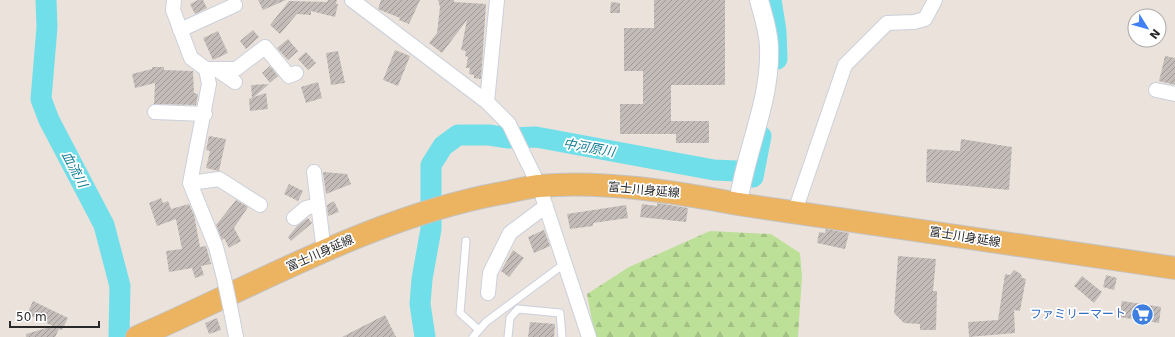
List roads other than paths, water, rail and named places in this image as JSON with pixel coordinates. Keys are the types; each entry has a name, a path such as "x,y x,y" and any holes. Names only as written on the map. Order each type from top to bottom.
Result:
{"main road":[{"name":"富士川身延線","path":"138,337 324,251 422,212 444,206 542,196 588,185 739,197 1175,268"}],"street":[{"path":"174,0 173,10 191,58 235,82"},
{"path":"352,0 487,102 509,124 542,196 589,337"},
{"path":"487,102 497,0"},
{"path":"739,197 744,169 762,105 769,71 770,47 759,0"},
{"path":"796,206 845,65 887,23 914,22 924,19 935,0"},
{"path":"180,30 235,5"},
{"path":"211,69 236,69 266,47 289,76 296,73"},
{"path":"211,69 204,114 190,183 216,247 236,337"},
{"path":"1156,90 1175,94"},
{"path":"156,112 204,114"},
{"path":"314,172 324,251"},
{"path":"190,183 219,179 260,205"},
{"path":"488,293 490,272 510,233 542,196"},
{"path":"294,218 306,208 318,205"}],"lane":[{"path":"466,241 460,313 479,330"},
{"path":"473,337 486,322 564,264"},
{"path":"508,337 510,318 518,309 560,313 562,337"}],"waterway":[{"name":"血流川","path":"46,0 47,27 41,99 49,120 104,225 120,286 119,337"},
{"name":"中河原川","path":"771,0 776,31 777,59"},
{"name":"中河原川","path":"425,337 420,304 422,279 431,229 431,165 443,146 458,135 489,135 509,138 536,137 714,170 737,171 753,177 761,136"}],"place":[{"name":"ファミリーマート","path":"1142,314"}]}
